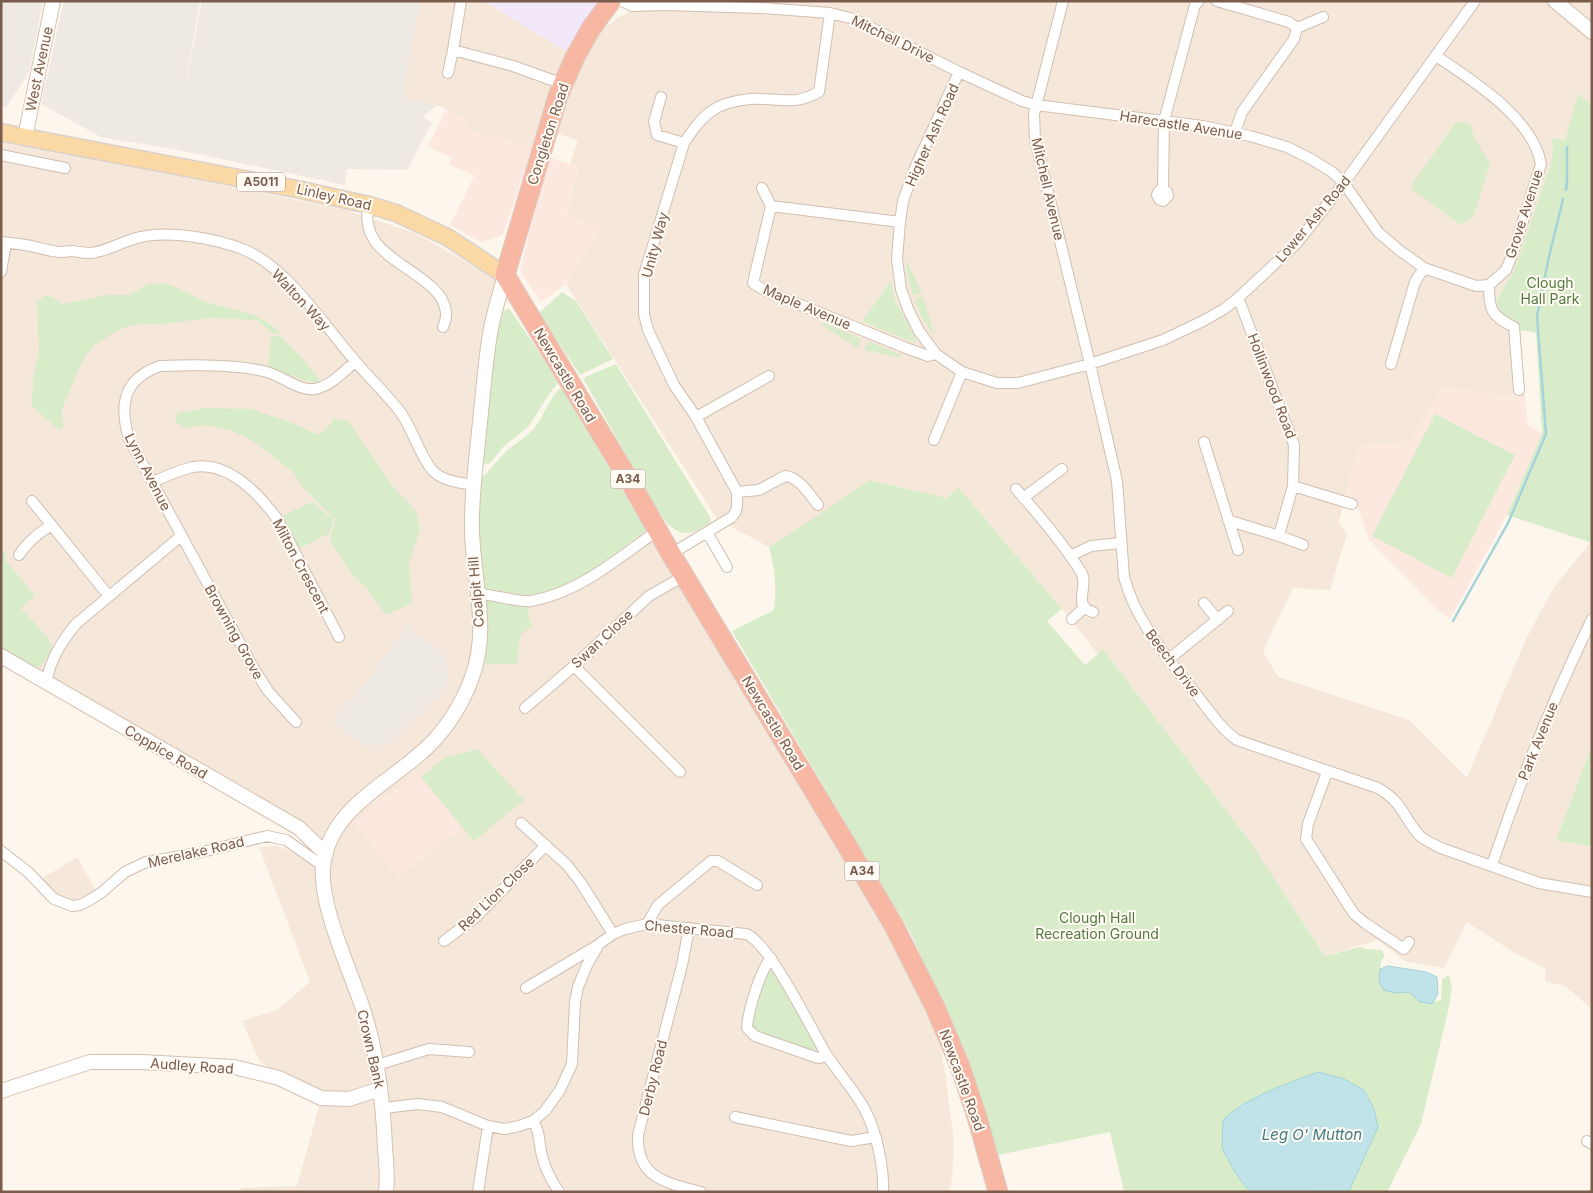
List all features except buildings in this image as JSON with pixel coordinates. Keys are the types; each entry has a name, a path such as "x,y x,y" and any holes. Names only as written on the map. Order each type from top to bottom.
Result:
{"highway":[{"name":"Congleton Road","path":"505,275 537,164 563,84 590,30 611,1"},
{"name":"Newcastle Road","path":"505,275 894,926 931,999 960,1066 977,1117 998,1192"}],"main road":[{"name":"Linley Road","path":"1,132 369,205 396,213 447,238 505,275"}],"street":[{"name":"West Avenue","path":"25,138 53,1"},
{"path":"448,72 461,1"},
{"name":"Mitchell Drive","path":"622,1 632,6 762,4 830,13 854,19 959,72 1022,101 1036,105"},
{"name":"Mitchell Avenue","path":"1063,1 1034,114 1035,139 1072,290"},
{"path":"1163,189 1164,121 1195,5 1199,1"},
{"path":"1217,1 1289,22 1297,28"},
{"name":"Lower Ash Road","path":"1090,364 1163,340 1203,321 1237,299 1297,243 1344,183 1475,1"},
{"path":"1555,1 1592,32"},
{"name":"Unity Way","path":"738,492 696,418 674,384 648,330 644,314 644,275 684,143 695,127 715,108 745,99 804,100 819,92 830,13"},
{"path":"1297,28 1323,17"},
{"path":"1235,132 1242,112 1294,39 1297,28"},
{"path":"453,50 513,66 563,84"},
{"name":"Grove Avenue","path":"1436,56 1482,86 1532,140 1539,152 1541,164 1512,255 1506,270 1489,285"},
{"name":"Higher Ash Road","path":"959,72 915,168 904,201 897,259 901,289 908,309 919,331 936,354 962,372 998,383 1018,383 1090,364"},
{"path":"662,97 654,122 657,135 684,143"},
{"name":"Harecastle Avenue","path":"1036,105 1235,132 1287,147 1332,172 1344,183"},
{"path":"1,155 51,170 65,168"},
{"path":"1344,183 1378,232 1424,268 1476,286 1489,285 1489,304 1493,314 1514,327 1518,390"},
{"path":"762,188 771,206 900,222"},
{"path":"369,205 367,215 369,231 379,245 392,257 435,290 446,311 443,327"},
{"name":"Maple Avenue","path":"771,206 753,283 764,290 906,348 928,356 936,354"},
{"name":"Walton Way","path":"1,272 4,242 60,252 71,251 80,253 106,250 128,240 143,236 160,235 206,239 246,250 278,273 307,302 355,362 400,412 432,470 440,477 457,483 474,485"},
{"path":"1391,364 1415,282 1424,268"},
{"name":"Coalpit Hill","path":"325,860 336,827 351,810 366,796 404,768 437,737 456,710 478,661 480,625 472,528 474,485 491,328 505,275"},
{"name":"Beech Drive","path":"1072,290 1116,481 1120,543 1127,590 1142,620 1169,658 1230,735 1237,740 1378,788 1389,794 1398,803 1419,834 1427,841 1441,848 1539,883 1592,892"},
{"path":"497,304 505,298 519,298"},
{"name":"Hollinwood Road","path":"1237,299 1242,305 1294,445 1294,486 1279,535"},
{"name":"Lynn Avenue","path":"181,536 129,439 124,422 128,389 139,376 160,366 250,368 268,372 313,389 333,380 355,362"},
{"path":"934,440 962,372"},
{"path":"696,418 769,376"},
{"path":"1204,442 1238,550"},
{"name":"Milton Crescent","path":"153,482 179,470 210,467 221,470 250,488 266,504 278,520 339,637"},
{"path":"1023,498 1062,469"},
{"path":"671,554 732,517 736,511 738,492 753,491 785,476 790,476 801,484 812,503"},
{"path":"1294,486 1352,504"},
{"path":"1016,489 1070,556 1085,578 1081,596 1089,610 1072,619"},
{"path":"32,501 50,526 108,595"},
{"path":"1228,520 1279,535 1303,545"},
{"path":"19,555 36,535 50,526"},
{"path":"478,594 529,601 567,590 596,574 657,531"},
{"path":"707,532 727,567"},
{"path":"46,684 49,668 63,640 76,624 108,595 181,536"},
{"name":"Browning Grove","path":"181,536 252,667 268,691 296,722"},
{"path":"1070,556 1091,546 1120,543"},
{"name":"Swan Close","path":"525,708 650,596 684,576"},
{"path":"1204,603 1218,620"},
{"path":"1169,658 1228,611"},
{"name":"Park Avenue","path":"1492,865 1513,803 1551,707 1592,619"},
{"name":"Coppice Road","path":"1,656 46,684 299,828 325,860"},
{"path":"574,666 680,772"},
{"path":"1327,772 1308,824 1306,840 1354,914 1366,924 1404,948 1409,942"},
{"name":"Red Lion Close","path":"521,822 567,865 581,883 613,934"},
{"name":"Merelake Road","path":"1,851 28,872 54,899 72,906 88,901 101,893 125,872 146,862 198,853 268,836 286,840 325,860"},
{"name":"Red Lion Close","path":"444,941 476,917 546,845"},
{"name":"Crown Bank","path":"325,860 324,886 329,911 364,1014 384,1108 386,1192"},
{"path":"647,924 658,905 711,861 718,861 757,885"},
{"name":"Chester Road","path":"534,1121 545,1111 560,1090 572,1064 575,1002 578,987 587,965 599,944 613,934 647,924 753,936 771,958 827,1055 867,1112 876,1137 884,1178 882,1192"},
{"name":"Derby Road","path":"689,928 682,965 638,1135 638,1145 642,1161 654,1175 667,1184 701,1192"},
{"path":"526,988 599,944"},
{"path":"771,958 760,977 747,1028 755,1036 815,1057 820,1058 827,1055"},
{"path":"376,1065 429,1049 469,1052"},
{"name":"Audley Road","path":"1,1091 90,1062 141,1062 234,1067 279,1078 321,1098 349,1099 380,1089"},
{"path":"384,1108 418,1104 442,1107 488,1126 505,1128 534,1121 537,1125 542,1156 548,1174 559,1192"},
{"path":"735,1117 851,1141 876,1137"},
{"path":"478,1192 488,1126"}],"shaded area":[{"path":"1,1 43,1 29,72 6,108 1,106"},
{"path":"64,1 200,1 182,103 202,1 420,1 402,98 437,105 423,117 432,123 407,170 347,169 345,185 174,149 101,137 41,104"},
{"path":"420,1 484,1 569,53 532,149 498,136 491,138 465,126 467,118 437,105 402,99"},
{"path":"484,1 600,1 569,53"},
{"path":"628,1 1592,1 1592,105 1578,93 1565,140 1554,138 1552,160 1514,271 1497,299 1502,313 1520,325 1525,396 1484,394 1444,386 1409,442 1359,445 1339,522 1347,534 1330,590 1293,588 1263,651 1278,677 1409,720 1467,778 1527,637 1553,589 1592,540 1592,745 1556,840 1592,847 1592,1009 1565,986 1545,981 1546,969 1513,952 1467,922 1444,968 1405,961 1377,940 1325,956 1249,840 1102,648 1098,654 958,487 947,498 869,480 769,547 717,519 566,284 601,228 567,215 578,167 570,164 578,140 555,133 571,88 586,54 600,32 617,18 628,13"},
{"path":"446,109 467,118 465,126 491,138 498,136 532,149 503,235 481,242 450,225 474,176 449,164 452,158 428,147"},
{"path":"1,135 51,151 342,209 415,233 496,279 482,348 469,463 483,588 500,591 603,563 646,530 862,890 936,1026 945,1072 954,1142 952,1179 949,1192 241,1192 241,1188 297,1186 321,1099 260,1062 242,1021 277,1010 310,982 259,847 277,846 297,854 317,866 325,848 283,813 1,646"},
{"path":"548,157 578,166 567,215 602,227 566,284 541,302 520,271"},
{"path":"1444,386 1484,394 1525,396 1528,425 1542,433 1507,515 1450,619 1438,610 1369,540 1355,499 1345,496 1359,445 1409,442"},
{"path":"408,628 437,648 446,658 449,676 445,688 387,745 365,746 333,722 336,715 366,683 393,644"},
{"path":"417,773 461,828 398,878 354,823"},
{"path":"77,857 96,890 75,903 64,900 43,885 40,880"}],"green space":[{"name":"Clough Hall Park","path":"1578,93 1592,105 1592,540 1589,542 1507,515 1542,433 1536,333 1520,330 1520,325 1502,313 1497,299 1514,271 1552,160 1553,138 1565,140"},
{"path":"1456,122 1470,124 1474,137 1490,164 1474,215 1468,222 1459,224 1412,189 1413,183"},
{"path":"905,258 922,292 913,296 908,278"},
{"path":"891,281 895,300 917,341 914,343 864,322 864,319"},
{"path":"165,283 205,302 252,314 269,323 280,333 272,334 258,320 213,318 129,326 113,333 96,344 86,355 62,409 63,429 59,430 32,406 33,376 39,353 37,303 44,295 54,298 63,304 106,295 130,295 148,284"},
{"path":"562,292 576,301 613,359 580,375 539,313"},
{"path":"923,296 935,337 920,314 915,300"},
{"path":"509,308 559,382 528,427 503,447 491,462 479,467 491,364 501,312"},
{"path":"823,322 861,339 858,348 822,325"},
{"path":"271,336 280,336 302,358 320,380 318,383 305,381 268,367"},
{"path":"868,341 901,355 901,358 864,350"},
{"path":"616,364 710,517 711,522 694,532 681,533 668,525 650,498 583,378"},
{"path":"561,387 646,530 603,563 576,580 551,590 529,596 483,588 479,534 480,479 506,452 533,429"},
{"path":"206,408 251,409 295,424 318,435 327,429 334,418 348,421 392,486 416,511 420,529 409,564 412,603 386,615 367,589 353,575 330,540 335,519 303,488 294,473 255,442 233,431 207,425 185,428 176,423 177,413"},
{"path":"1435,414 1515,455 1452,578 1372,536"},
{"name":"Clough Hall Recreation Ground","path":"869,480 947,498 958,487 1062,609 1047,621 1085,665 1102,648 1249,840 1325,956 1360,947 1382,950 1385,956 1381,961 1379,981 1396,993 1409,992 1429,1003 1441,1000 1442,979 1449,975 1452,988 1449,1007 1421,1124 1387,1192 1124,1192 1110,1132 998,1155 969,1060 911,934 732,631 774,610 775,578 769,547"},
{"path":"312,502 333,519 330,533 296,550 278,518"},
{"path":"1,551 6,555 5,560 35,595 21,608 47,637 53,647 42,666 32,667 1,650"},
{"path":"485,598 528,605 529,619 533,626 520,635 517,664 485,664"},
{"path":"1592,745 1592,847 1556,840"},
{"path":"477,749 524,800 474,841 421,777 444,758"},
{"path":"772,970 818,1048 811,1052 765,1035 751,1025 763,976"}],"water":[{"path":"1388,966 1426,972 1437,977 1438,994 1432,1004 1420,1002 1409,992 1396,993 1383,990 1379,981 1380,969"},
{"name":"Leg O' Mutton","path":"1318,1072 1342,1078 1364,1090 1374,1109 1378,1127 1349,1191 1250,1192 1236,1174 1222,1148 1223,1120 1255,1098"}],"waterway":[{"path":"1566,190 1567,147"},
{"path":"1453,621 1508,523 1546,434 1537,316 1563,199"}]}
